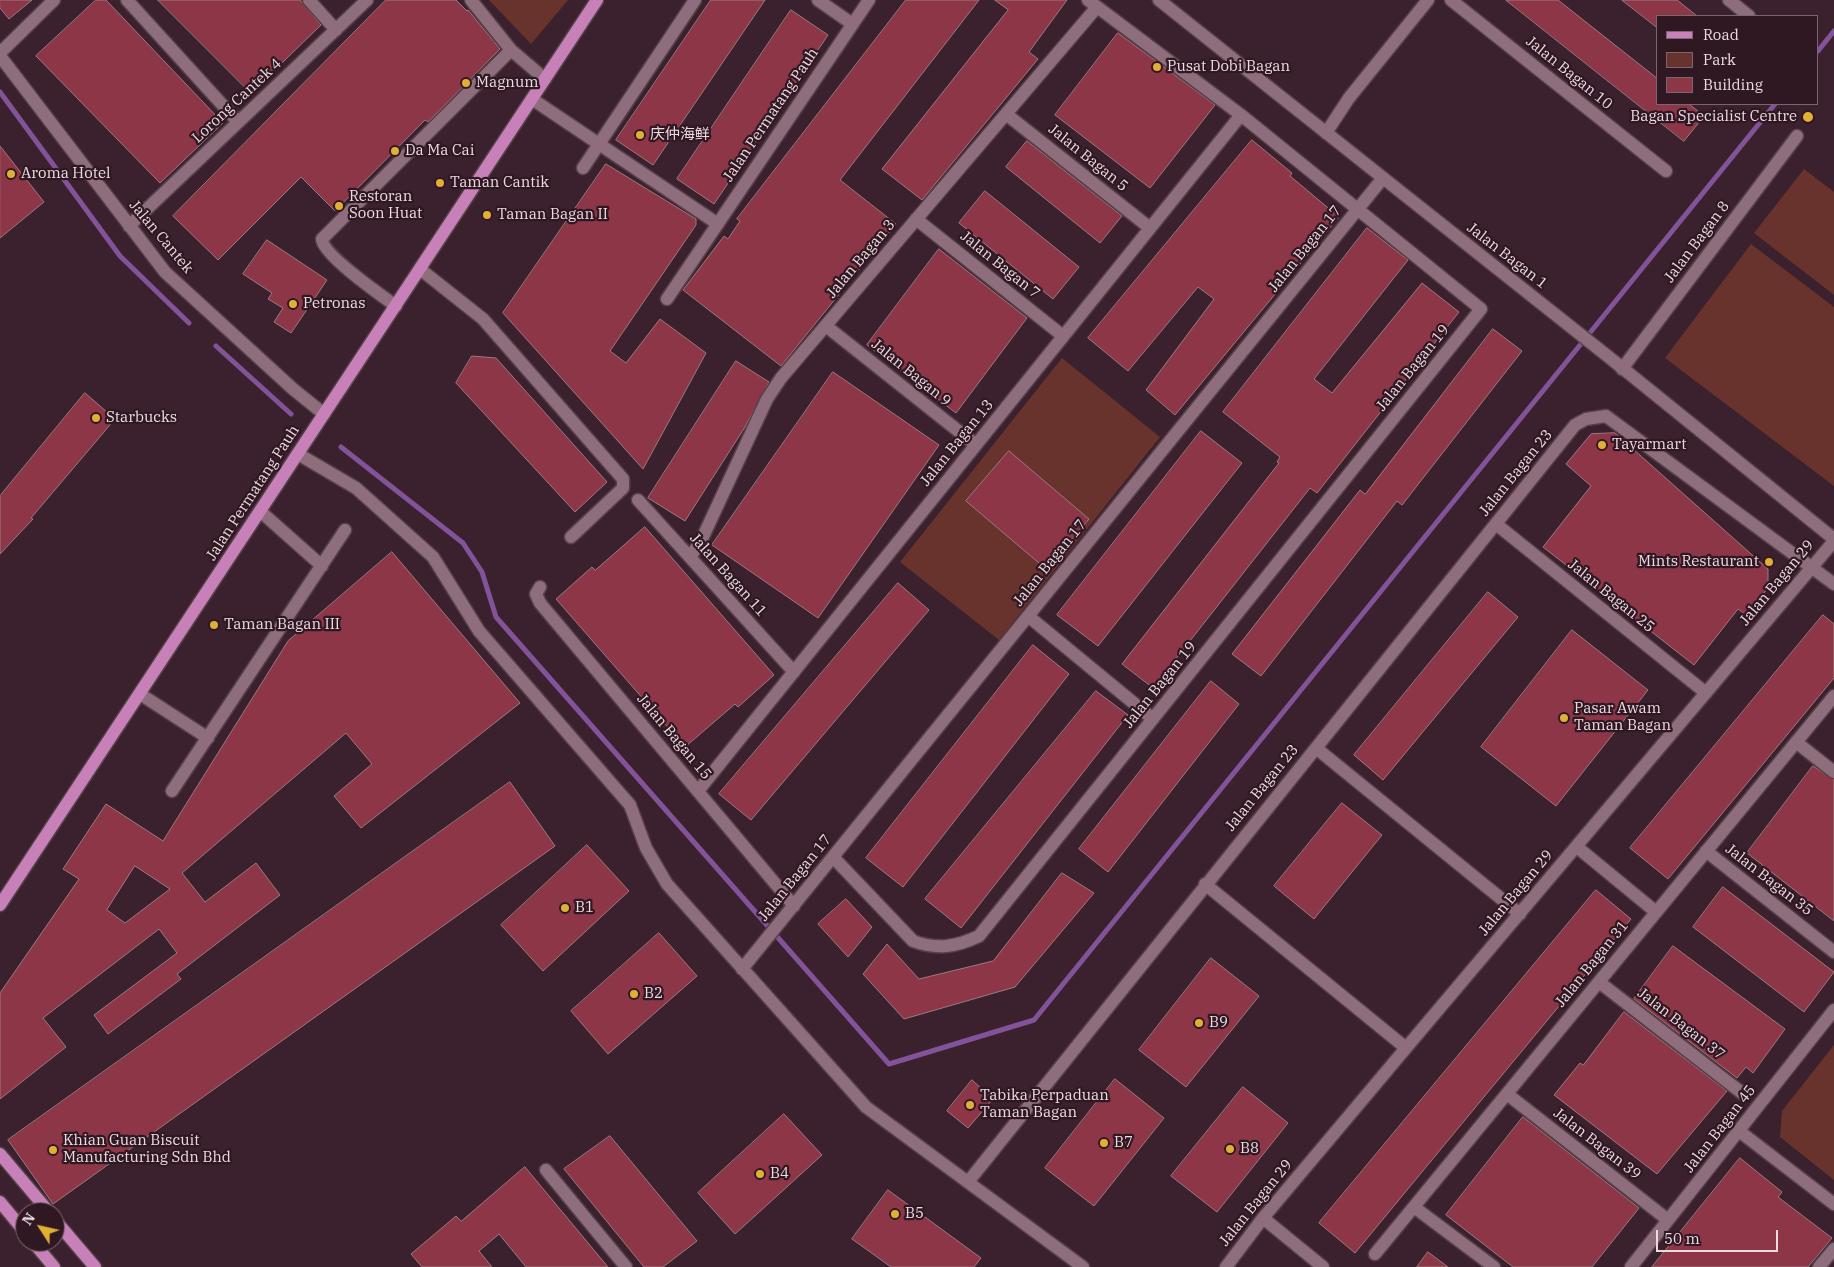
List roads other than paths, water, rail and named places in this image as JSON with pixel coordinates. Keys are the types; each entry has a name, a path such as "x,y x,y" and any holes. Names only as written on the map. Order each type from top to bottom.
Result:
{"main road":[{"name":"Jalan Permatang Pauh","path":"0,905 597,0"},
{"path":"0,1154 41,1202"},
{"path":"0,1202 15,1220"},
{"path":"65,1232 95,1267"},
{"path":"41,1252 54,1267"}],"street":[{"path":"0,54 54,0"},
{"path":"127,0 238,122"},
{"path":"309,0 336,30"},
{"name":"Lorong Cantek 4","path":"129,226 367,0"},
{"path":"471,0 511,50 545,79"},
{"path":"583,168 695,0"},
{"path":"818,0 851,23"},
{"name":"Jalan Permatang Pauh","path":"667,299 851,23 869,0"},
{"name":"Jalan Bagan 1","path":"1159,0 1555,314 1834,540"},
{"path":"1326,132 1349,98 1428,0"},
{"name":"Jalan Bagan 10","path":"1451,0 1666,171"},
{"path":"1729,0 1748,15"},
{"path":"1092,3 1241,115 1358,209"},
{"name":"Jalan Bagan 3","path":"690,557 701,541 767,399 826,326 1006,114 1092,3"},
{"path":"396,306 357,278 323,246 324,236 511,50"},
{"name":"Jalan Cantek","path":"0,54 165,272 323,415"},
{"path":"532,99 718,224"},
{"name":"Jalan Bagan 5","path":"1006,114 1150,228"},
{"name":"Jalan Bagan 13","path":"698,791 1241,115"},
{"name":"Jalan Bagan 8","path":"1622,369 1797,136"},
{"name":"Jalan Bagan 17","path":"742,969 1383,178"},
{"name":"Jalan Bagan 19","path":"833,857 913,941 937,947 966,942 979,936 1481,309 1358,209"},
{"name":"Jalan Bagan 7","path":"916,219 1063,336"},
{"path":"420,269 483,319 623,479 623,488 571,537"},
{"name":"Jalan Bagan 9","path":"826,326 976,445"},
{"name":"Jalan Bagan 23","path":"968,1182 1205,884 1575,425 1586,419 1606,416 1812,567"},
{"path":"301,450 356,488 434,557 479,631 630,805 646,848 668,884 866,1107 1083,1267"},
{"name":"Jalan Bagan 11","path":"638,500 794,672"},
{"path":"260,511 322,566"},
{"name":"Jalan Bagan 25","path":"1496,524 1706,693"},
{"path":"172,791 345,530"},
{"name":"Jalan Bagan 29","path":"1226,1267 1263,1218 1834,540"},
{"path":"1812,567 1834,584"},
{"name":"Jalan Bagan 15","path":"540,587 536,594 540,603 794,906"},
{"path":"1028,616 1153,719"},
{"path":"140,694 208,738"},
{"name":"Jalan Bagan 31","path":"1375,1254 1834,696"},
{"path":"1796,742 1834,772"},
{"path":"1316,748 1520,914"},
{"path":"1577,847 1656,912"},
{"name":"Jalan Bagan 35","path":"1706,851 1834,952"},
{"path":"1205,884 1406,1048"},
{"name":"Jalan Bagan 37","path":"1599,982 1742,1093"},
{"name":"Jalan Bagan 45","path":"1631,1267 1834,1010"},
{"name":"Jalan Bagan 39","path":"1507,1094 1668,1220"},
{"path":"1739,1131 1834,1204"},
{"path":"546,1170 626,1267"},
{"path":"1414,1206 1494,1267"},
{"path":"1263,1218 1323,1267"},
{"path":"1819,1267 1834,1249"}],"waterway":[{"path":"1819,50 1834,31"},
{"path":"0,92 120,256 189,323"},
{"path":"341,447 463,543 482,572 496,617 889,1064 1034,1020 1774,105"},
{"path":"216,346 291,414"}],"place":[{"name":"Pusat Dobi Bagan","path":"1157,67"},
{"name":"Magnum","path":"466,83"},
{"name":"Bagan Specialist Centre","path":"1808,117"},
{"name":"庆仲海鲜","path":"640,135"},
{"name":"Da Ma Cai","path":"395,151"},
{"name":"Aroma Hotel","path":"11,174"},
{"name":"Taman Cantik","path":"440,183"},
{"name":"Restoran Soon Huat","path":"339,206"},
{"name":"Taman Bagan II","path":"487,215"},
{"name":"Petronas","path":"293,304"},
{"name":"Starbucks","path":"96,418"},
{"name":"Tayarmart","path":"1602,445"},
{"name":"Mints Restaurant","path":"1769,562"},
{"name":"Taman Bagan III","path":"214,625"},
{"name":"Pasar Awam Taman Bagan","path":"1564,718"},
{"name":"B1","path":"565,908"},
{"name":"B2","path":"634,994"},
{"name":"B9","path":"1199,1023"},
{"name":"Tabika Perpaduan Taman Bagan","path":"970,1105"},
{"name":"B7","path":"1104,1143"},
{"name":"B8","path":"1230,1149"},
{"name":"Khian Guan Biscuit Manufacturing Sdn Bhd","path":"53,1150"},
{"name":"B4","path":"760,1174"},
{"name":"B5","path":"895,1214"}]}
